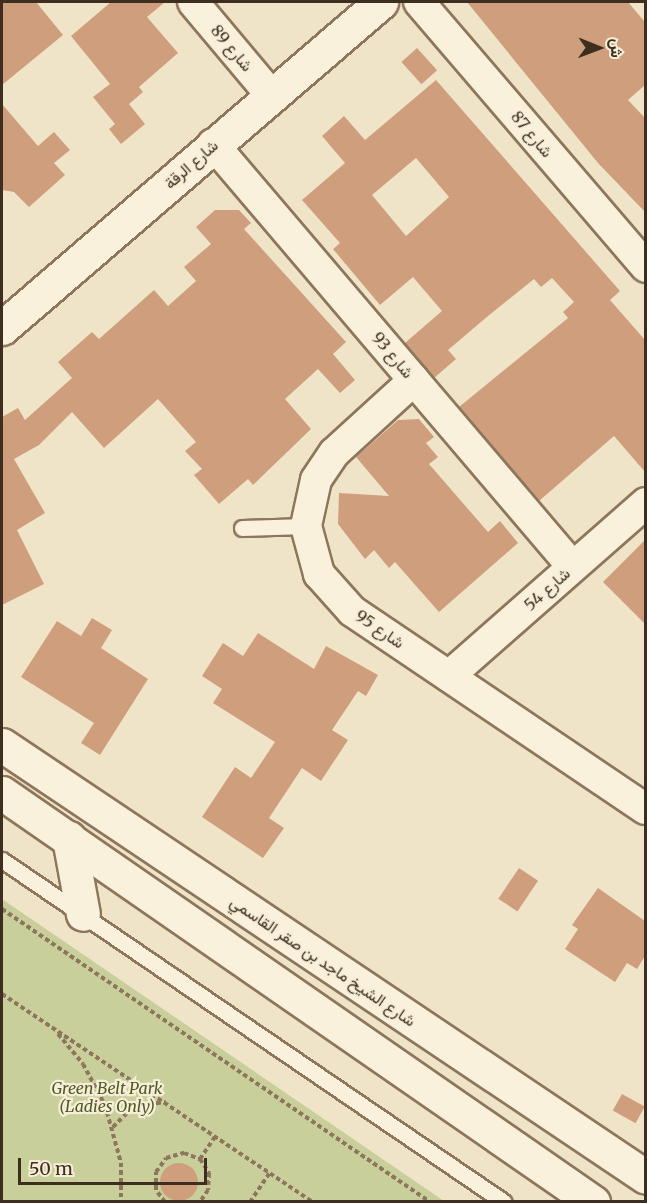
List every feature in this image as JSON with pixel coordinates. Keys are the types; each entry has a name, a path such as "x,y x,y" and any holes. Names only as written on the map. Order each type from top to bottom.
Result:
{"main road":[{"name":"شارع الرقة","path":"2,328 213,144 381,2"},
{"name":"شارع الشيخ ماجد بن صقر القاسمي","path":"2,745 645,1178"},
{"path":"2,793 593,1202"},
{"path":"69,838 83,914"},
{"path":"174,914 203,915 248,941 261,933 259,918"}],"street":[{"name":"شارع 89","path":"193,2 271,95"},
{"name":"شارع 87","path":"419,2 645,267"},
{"name":"شارع 93","path":"213,144 572,566"},
{"name":"شارع 95","path":"414,380 324,466 311,495 306,526 312,559 339,600 645,809"},
{"name":"شارع 54","path":"449,676 645,503"}],"lane":[{"path":"243,528 306,526"},
{"path":"2,860 504,1202"}],"path":[{"path":"2,909 430,1202"},
{"path":"2,994 53,1029 170,1102 313,1202"},
{"path":"53,1029 83,1064 113,1127 121,1202"},
{"path":"113,1127 134,1106 170,1102"},
{"path":"200,1159 216,1135"},
{"path":"165,1202 155,1181 160,1164 174,1154 200,1159 209,1173 202,1199 210,1202"},
{"path":"225,1202 248,1202 270,1172"}],"green space":[{"name":"Green Belt Park (Ladies Only)","path":"2,899 444,1201 2,1201"}],"building":[{"path":"2,2 36,2 63,35 2,85"},
{"path":"111,2 165,2 147,17 178,53 139,87 143,92 129,104 145,124 121,144 109,129 115,124 93,97 110,84 71,36"},
{"path":"467,2 628,2 645,22 645,85 628,100 645,118 645,212 598,163"},
{"path":"417,48 437,70 421,84 401,62"},
{"path":"436,80 620,291 610,300 645,340 645,472 614,436 539,501 459,407 568,318 563,312 574,302 552,278 541,287 534,279 488,316 448,350 456,359 434,378 405,343 442,311 413,277 380,305 333,249 340,243 302,200 345,163 322,136 344,116 365,140","holes":["416,158 449,197 406,236 372,195"]},
{"path":"2,104 38,146 54,132 70,150 54,163 65,175 29,207 14,192 2,190"},
{"path":"215,210 239,210 251,223 244,229 346,342 333,354 355,380 340,393 318,369 285,399 311,429 253,485 248,479 219,504 194,475 202,469 185,451 196,442 158,399 104,448 72,412 39,445 14,459 45,513 17,530 44,584 2,605 2,417 18,408 25,420 72,378 58,362 92,332 99,339 154,290 168,306 196,281 184,267 211,244 196,227"},
{"path":"419,419 434,437 426,443 438,457 429,464 488,532 500,521 518,543 439,612 395,562 389,568 374,550 365,559 338,524 339,493 389,496 356,457 398,420"},
{"path":"645,540 645,624 603,582"},
{"path":"92,618 112,630 101,648 148,679 100,755 81,743 94,723 21,677 57,621 81,636"},
{"path":"258,633 314,669 326,646 378,675 366,696 358,691 332,730 348,740 321,781 302,768 269,818 284,828 263,858 202,817 235,767 251,778 275,742 213,703 222,689 202,676 223,643 243,656"},
{"path":"519,868 538,881 517,912 498,899"},
{"path":"598,888 645,921 645,956 637,969 627,963 615,982 565,949 578,929 572,925"},
{"path":"622,1094 645,1107 636,1123 613,1111"},
{"path":"179,1163 192,1169 198,1182 192,1195 179,1201 166,1195 160,1182 166,1169"}]}
